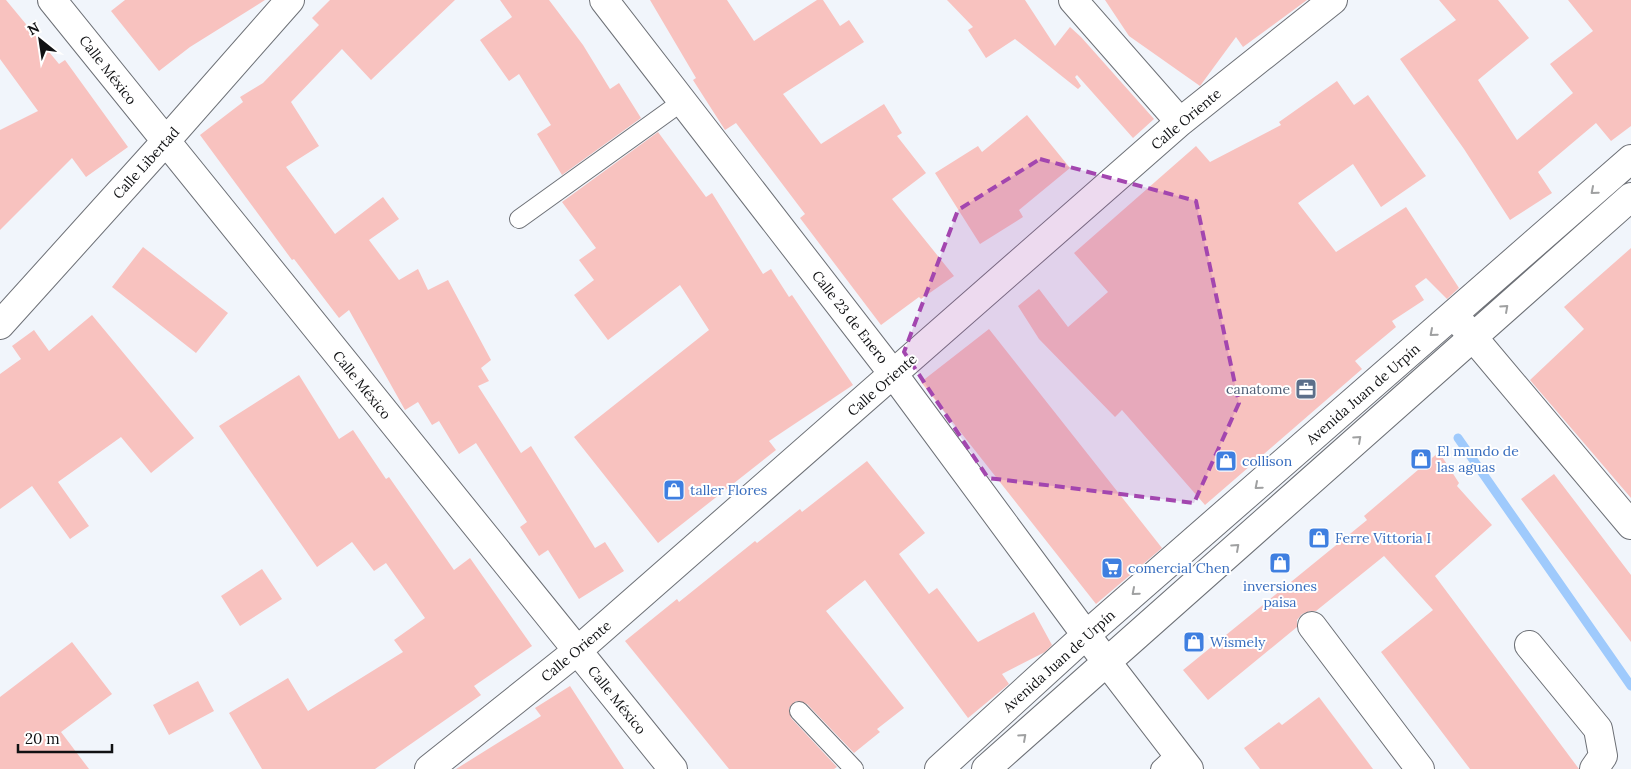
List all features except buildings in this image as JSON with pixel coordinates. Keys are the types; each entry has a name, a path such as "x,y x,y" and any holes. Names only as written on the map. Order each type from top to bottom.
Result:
{"street":[{"name":"Calle México","path":"52,0 673,769"},
{"name":"Calle Libertad","path":"0,325 290,0"},
{"name":"Calle 23 de Enero","path":"604,0 894,375 1108,662"},
{"path":"1073,0 1180,122"},
{"name":"Calle Oriente","path":"429,769 577,651 894,375 1180,122 1333,0"},
{"name":"Avenida Juan de Urpín","path":"939,769 1086,634 1454,316 1631,159"},
{"path":"986,769 1631,197"},
{"path":"1454,316 1473,336 1631,525"},
{"path":"1312,626 1420,769"},
{"path":"1529,644 1598,729 1603,756 1594,769"},
{"path":"1108,662 1175,764"}],"lane":[{"path":"519,219 683,101"},
{"path":"799,711 854,769"}],"highlighted area":[{"path":"1040,159 1196,201 1239,403 1194,503 988,478 904,352 958,210"}],"waterway":[{"path":"1458,438 1631,686"}],"place":[{"name":"canatome","path":"1306,389"},
{"name":"El mundo de las aguas","path":"1421,459"},
{"name":"collison","path":"1226,461"},
{"name":"taller Flores","path":"674,490"},
{"name":"Ferre Vittoria I","path":"1319,538"},
{"name":"inversiones paisa","path":"1280,563"},
{"name":"comercial Chen","path":"1112,568"},
{"name":"Wismely","path":"1194,642"}]}
